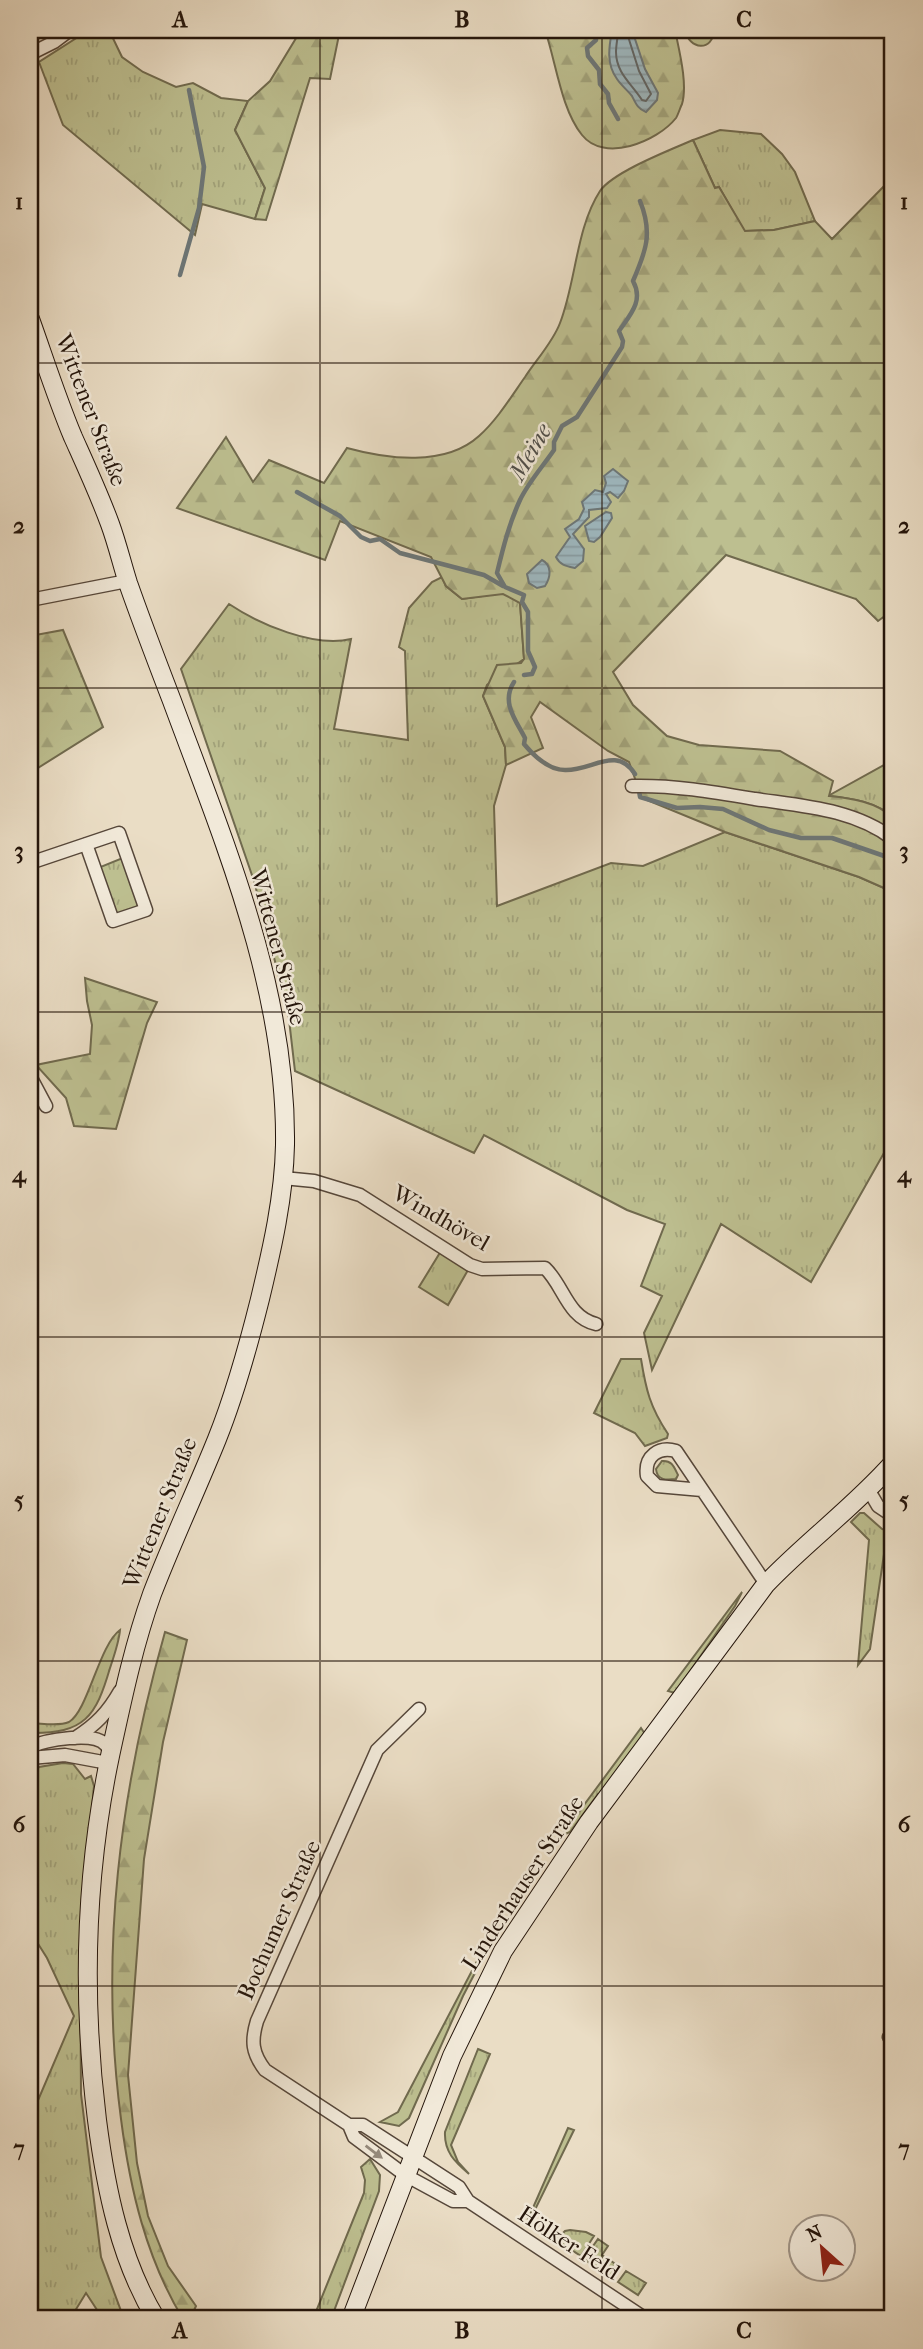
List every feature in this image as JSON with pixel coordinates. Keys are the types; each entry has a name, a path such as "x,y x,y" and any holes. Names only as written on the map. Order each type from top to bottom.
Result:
{"main road":[{"name":"Wittener Straße","path":"30,319 72,433 111,526 128,581 249,916 267,983 284,1091 283,1178 274,1243 233,1395 152,1595 126,1682 109,1759"},
{"name":"Linderhauser Straße","path":"351,2319 453,2056 503,1951 589,1822 766,1584 893,1463"},
{"path":"109,1759 96,1842 89,1933 88,2024 92,2078 113,2215 135,2280 156,2319"}],"street":[{"path":"30,54 70,30"},
{"path":"30,600 128,581"},
{"path":"632,786 686,788 832,811 863,821 893,839"},
{"path":"30,863 86,844 119,833 146,909 113,921 86,844"},
{"path":"30,1076 46,1106"},
{"name":"Windhövel","path":"283,1178 314,1181 360,1195 470,1265 482,1269 545,1268 576,1315 596,1324"},
{"path":"702,1490 657,1486 647,1476 648,1461 654,1453 662,1450 676,1451 766,1584"},
{"path":"868,1489 878,1506 893,1516"},
{"name":"Wittener Straße","path":"74,1739 107,1712 126,1682"},
{"name":"Bochumer Straße","path":"412,2157 363,2125 349,2125 265,2070 255,2056 252,2046 254,2033 377,1750 419,1709"},
{"name":"Wittener Straße","path":"30,1747 55,1740 88,1737 107,1745 109,1759"},
{"path":"30,1758 65,1755 109,1759"},
{"name":"Bochumer Straße","path":"349,2125 354,2137 405,2175"},
{"name":"Hölker Feld","path":"412,2157 459,2188 468,2201 646,2319"},
{"name":"Hölker Feld","path":"405,2175 453,2201 468,2201"}],"green space":[{"path":"89,30 109,30 122,57 143,72 176,87 193,83 221,98 248,101 235,130 265,188 255,219 202,204 195,235 63,125 39,62"},
{"path":"301,30 340,30 330,79 310,78 266,220 255,219 265,188 235,130 248,101 270,81"},
{"path":"545,30 675,30 684,87 682,104 676,118 656,135 630,146 603,148 592,143 582,135 569,112"},
{"path":"685,30 714,30 710,42 701,46 691,42"},
{"path":"720,130 761,134 782,154 795,172 815,221 774,230 744,231 719,187 715,188 693,140"},
{"path":"693,140 715,188 719,187 745,231 774,230 815,221 832,239 893,177 893,610 878,621 856,599 726,555 613,672 633,705 667,736 699,745 780,751 833,781 829,796 863,802 887,813 893,818 893,892 859,877 725,832 642,798 629,762 608,751 540,702 531,717 543,748 506,765 505,747 483,696 497,665 521,663 524,659 520,603 503,594 462,599 446,586 431,557 340,521 325,560 177,508 226,437 253,482 269,460 324,483 347,448 380,455 415,458 450,452 465,446 486,430 498,416 557,330 586,221 600,191 629,169"},
{"path":"442,577 446,586 462,599 503,593 520,602 524,659 487,685 483,696 505,747 506,765 494,806 497,906 611,863 643,866 725,832 859,877 893,892 893,1137 811,1282 721,1224 652,1370 644,1333 662,1296 641,1286 665,1224 627,1210 484,1135 474,1153 295,1071 288,1011 254,881 181,669 229,604 271,626 304,637 336,641 351,639 334,729 408,740 405,651 399,647 409,608 432,582"},
{"path":"63,630 103,727 30,773 30,636"},
{"path":"893,760 893,818 872,805 828,796"},
{"path":"125,857 139,902 136,909 120,915 114,911 98,868"},
{"path":"85,978 157,1002 147,1023 116,1129 74,1126 66,1098 36,1065 90,1054 92,1025"},
{"path":"441,1251 468,1270 448,1305 419,1287"},
{"path":"621,1359 641,1359 650,1398 668,1434 667,1438 645,1446 635,1433 594,1413"},
{"path":"662,1461 672,1465 678,1475 676,1479 658,1476 656,1469"},
{"path":"860,1513 864,1513 882,1529 893,1533 893,1555 884,1554 870,1649 858,1665 869,1540 851,1522"},
{"path":"742,1592 675,1693 668,1691"},
{"path":"120,1630 105,1685 93,1710 76,1726 64,1730 30,1733 30,1723 60,1724 69,1722 76,1716 106,1649"},
{"path":"165,1632 187,1640 163,1742 144,1859 128,2075 137,2163 148,2216 168,2266 196,2306 190,2319 183,2319 159,2272 135,2197 121,2119 112,1995 113,1934 126,1812 149,1692"},
{"path":"641,1728 645,1734 600,1795 598,1794 570,1832 561,1836"},
{"path":"73,1764 85,1779 91,1776 94,1786 80,1942 81,2094 101,2257 124,2319 103,2319 86,2293 70,2319 30,2319 30,2119 74,2016 47,1958 30,1931 30,1863 36,1841 30,1838 30,1777 39,1767"},
{"path":"486,1944 489,1946 463,1996 409,2118 399,2126 380,2122 398,2112"},
{"path":"478,2049 490,2054 451,2145 458,2162 469,2174 455,2161 448,2151 445,2132"},
{"path":"568,2128 574,2130 530,2220 528,2219"},
{"path":"370,2159 380,2175 379,2191 331,2319 313,2319 364,2193 365,2180 361,2167"},
{"path":"570,2230 594,2236 581,2256 558,2238"},
{"path":"598,2239 608,2246 602,2255 620,2267 611,2278 584,2259"},
{"path":"626,2271 646,2283 638,2295 618,2282"}],"water":[{"path":"612,30 632,30 645,69 658,93 657,100 646,112 638,106 611,67 609,55"},
{"path":"613,469 628,481 624,491 618,498 610,492 606,494 611,502 607,508 589,510 589,517 573,534 584,549 583,561 575,568 564,565 556,557 570,537 565,529 579,519 584,509 582,502 595,490 603,492 606,483 604,476"},
{"path":"606,512 611,513 612,518 600,537 594,542 589,541 585,526"},
{"path":"542,560 548,565 549,575 545,586 537,588 529,583 527,574"}],"waterway":[{"name":"Meine","path":"595,30 596,40 587,48 588,56 599,70 600,84 608,94 609,103 618,119"},
{"path":"180,275 199,208 204,167 189,90"},
{"name":"Meine","path":"524,675 532,674 535,667 528,651 528,612 522,602 524,595 505,587 497,573 499,564 509,527 523,494 554,450 554,442 562,426 577,417 622,347 619,331 636,301 633,281 646,242 646,223 640,201"},
{"path":"297,492 340,516 361,537 370,541 380,539 400,553 484,575 503,586"},
{"name":"Meine","path":"514,682 509,697 511,710 525,738 524,744 542,762 565,770 612,760 620,761 635,774"},
{"name":"Meine","path":"639,791 640,797 677,808 723,809 769,830 801,838 832,838 893,859"}]}
